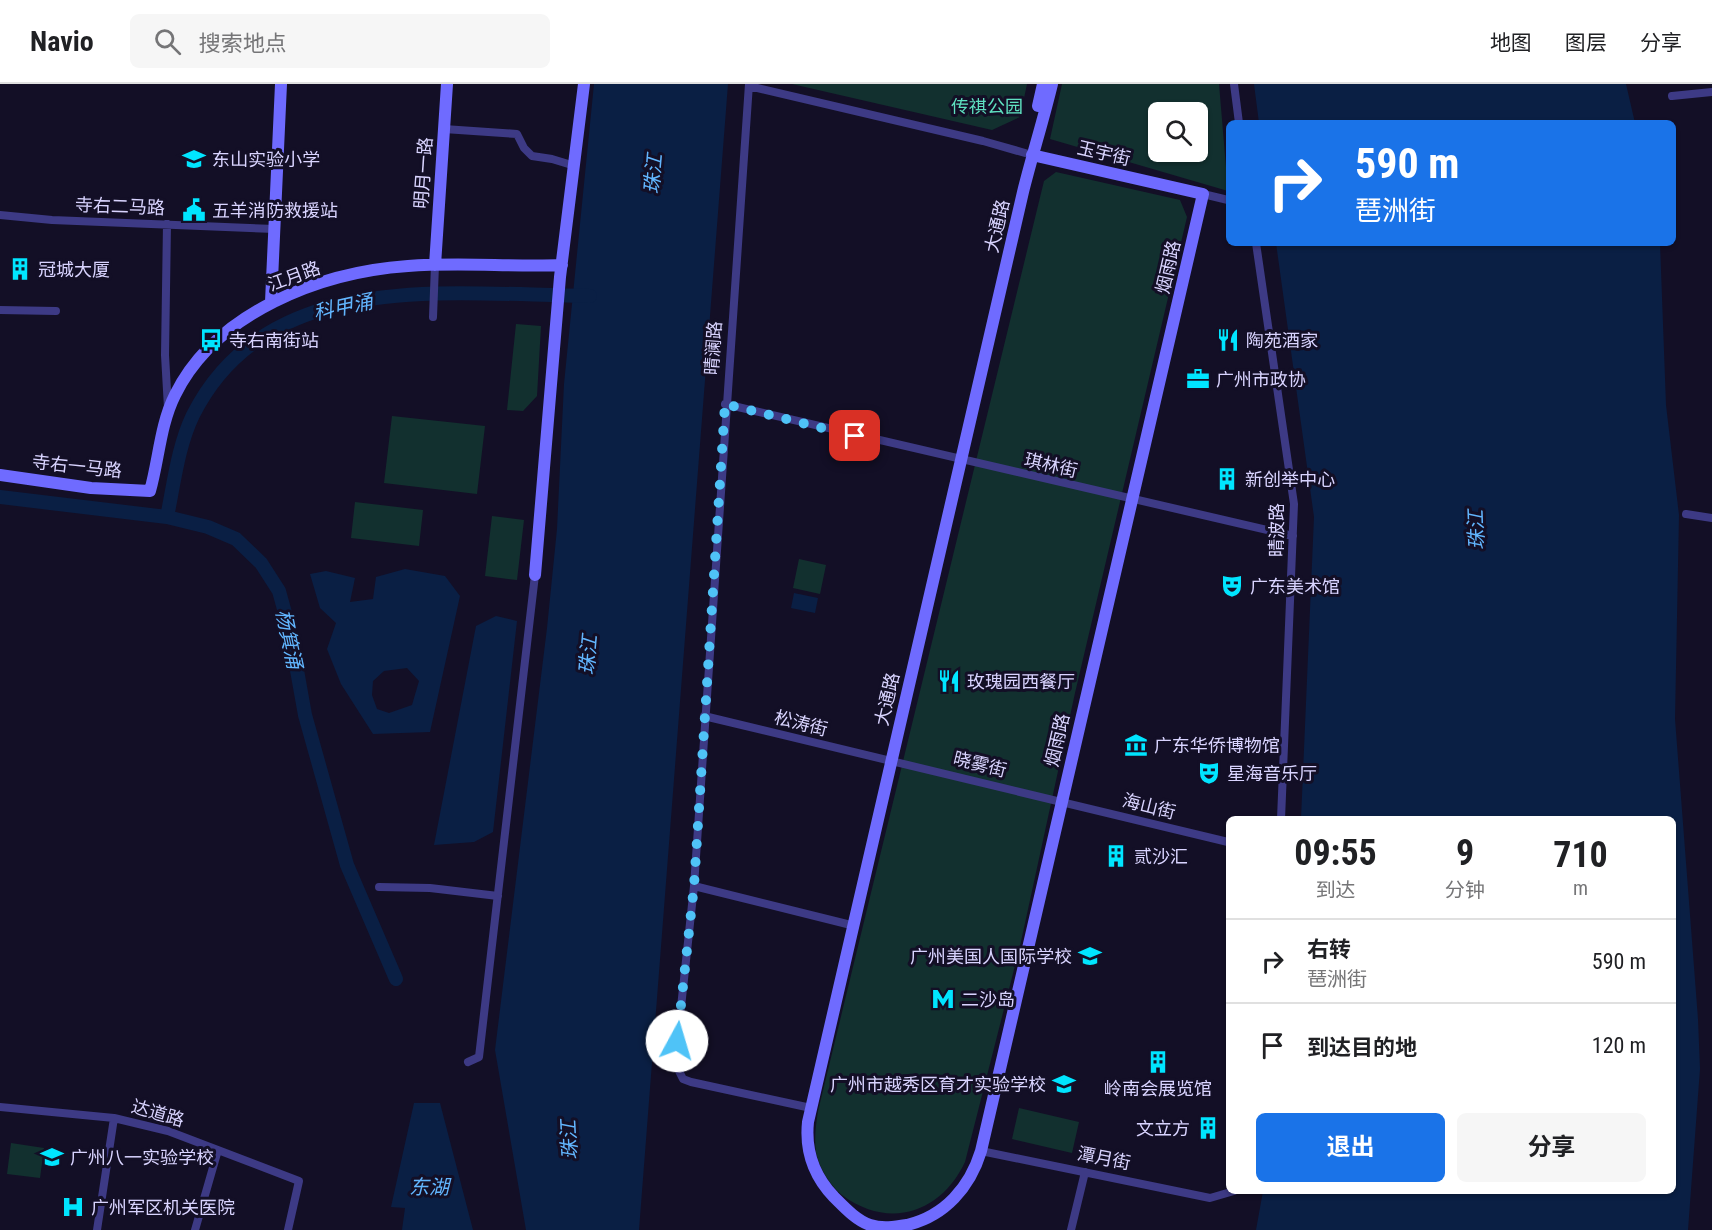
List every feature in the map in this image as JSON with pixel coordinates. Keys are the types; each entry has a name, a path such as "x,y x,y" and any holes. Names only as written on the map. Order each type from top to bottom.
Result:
{"main road":[{"path":"271,302 281,84"},
{"name":"明月一路","path":"435,264 447,84"},
{"path":"535,575 556,320 584,84"},
{"name":"大通路","path":"1032,155 1032,135 1043,84"},
{"name":"大通路","path":"873,1228 844,1207 816,1175 808,1146 811,1108 1032,155 1040,136 1052,84"},
{"name":"玉宇街","path":"1032,155 1203,194"},
{"name":"烟雨路","path":"873,1228 911,1224 940,1212 965,1186 981,1151 1203,194"},
{"name":"江月路","path":"150,491 168,411 180,384 207,352 233,328 271,302 298,291 357,274 405,266 435,264 561,271"},
{"name":"寺右一马路","path":"0,475 91,488 150,491"}],"street":[{"path":"1234,84 1239,120"},
{"path":"749,85 983,141 1032,155"},
{"name":"晴澜路","path":"749,85 725,404 694,886 675,1063 683,1079 734,1093 811,1108"},
{"path":"1672,96 1712,92"},
{"path":"444,129 518,134 524,148 532,156 575,166"},
{"path":"1203,194 1226,200"},
{"name":"寺右二马路","path":"0,216 275,229"},
{"path":"167,224 165,356 168,411"},
{"name":"晴波路","path":"1256,246 1294,504 1281,816"},
{"path":"433,317 435,264"},
{"path":"0,310 56,311"},
{"name":"琪林街","path":"725,404 1132,501 1293,536"},
{"path":"1686,514 1712,518"},
{"path":"468,1062 479,1057 535,575"},
{"name":"松涛街","path":"704,716 891,761"},
{"name":"晓雾街","path":"891,761 1061,801"},
{"name":"海山街","path":"1061,801 1226,842"},
{"path":"694,886 855,926"},
{"path":"379,887 430,888 498,896"},
{"name":"达道路","path":"0,1107 114,1118 168,1131 299,1181 288,1230"},
{"path":"97,1230 114,1118"},
{"path":"195,1230 218,1150"},
{"name":"潭月街","path":"981,1151 1210,1197 1221,1197 1228,1194"},
{"path":"1071,1230 1085,1172"}],"green space":[{"name":"传祺公园","path":"792,84 1027,84 1020,117 992,130"},
{"path":"1062,84 1219,84 1226,190 1050,139"},
{"path":"1056,172 1180,200 1187,217 1075,693 1020,946 965,1162 955,1179 942,1194 928,1204 912,1211 878,1212 860,1206 842,1195 826,1176 816,1152 818,1111 1044,181"},
{"path":"516,324 541,326 537,396 523,411 507,410"},
{"path":"392,416 485,426 477,494 384,483"},
{"path":"355,502 423,510 419,546 351,538"},
{"path":"492,516 524,520 517,580 485,576"},
{"path":"799,559 826,565 820,594 793,588"},
{"path":"1019,1108 1079,1122 1072,1153 1012,1139"},
{"path":"11,1143 44,1148 40,1178 7,1174"}],"water":[{"name":"珠江","path":"594,84 728,84 639,1230 526,1230 495,1050 547,628 557,529 564,384"},
{"path":"1254,84 1626,84 1634,120 1259,120"},
{"name":"珠江","path":"1276,246 1660,246 1666,405 1679,515 1675,719 1700,1069 1688,1230 1256,1230 1262,1194 1676,1194 1676,816 1301,816 1314,517"},
{"path":"405,569 445,576 460,596 430,732 373,734 341,684 327,649 336,623 320,608 310,574 326,571 355,578 350,602 373,599 376,577","holes":["407,668 419,681 412,705 389,713 377,709 372,695 373,681 384,671"]},
{"path":"794,593 818,598 815,613 791,608"},
{"path":"496,616 517,621 493,832 474,842 434,845 476,626"},
{"name":"东湖","path":"414,1103 440,1103 473,1230 402,1230 405,1208 391,1207"}],"waterway":[{"name":"科甲涌","path":"167,517 180,452 193,415 226,367 267,333 315,312 368,299 424,294 481,293 590,296"},
{"name":"杨箕涌","path":"0,497 167,517 208,527 236,539 261,563 279,591 290,631 305,715 347,865 396,979"}],"place":[{"name":"东山实验小学","path":"194,159"},
{"name":"五羊消防救援站","path":"194,210"},
{"name":"冠城大厦","path":"20,269"},
{"name":"寺右南街站","path":"211,340"},
{"name":"陶苑酒家","path":"1228,340"},
{"name":"广州市政协","path":"1198,379"},
{"name":"新创举中心","path":"1227,479"},
{"name":"广东美术馆","path":"1232,586"},
{"name":"玫瑰园西餐厅","path":"949,681"},
{"name":"广东华侨博物馆","path":"1136,745"},
{"name":"星海音乐厅","path":"1209,773"},
{"name":"贰沙汇","path":"1116,856"},
{"name":"广州美国人国际学校","path":"1090,956"},
{"name":"二沙岛","path":"943,999"},
{"name":"岭南会展览馆","path":"1158,1062"},
{"name":"广州市越秀区育才实验学校","path":"1064,1084"},
{"name":"文立方","path":"1208,1128"},
{"name":"广州八一实验学校","path":"52,1157"},
{"name":"广州军区机关医院","path":"73,1207"}],"route":[{"path":"677,1041 694,886 725,404 855,436"}]}
